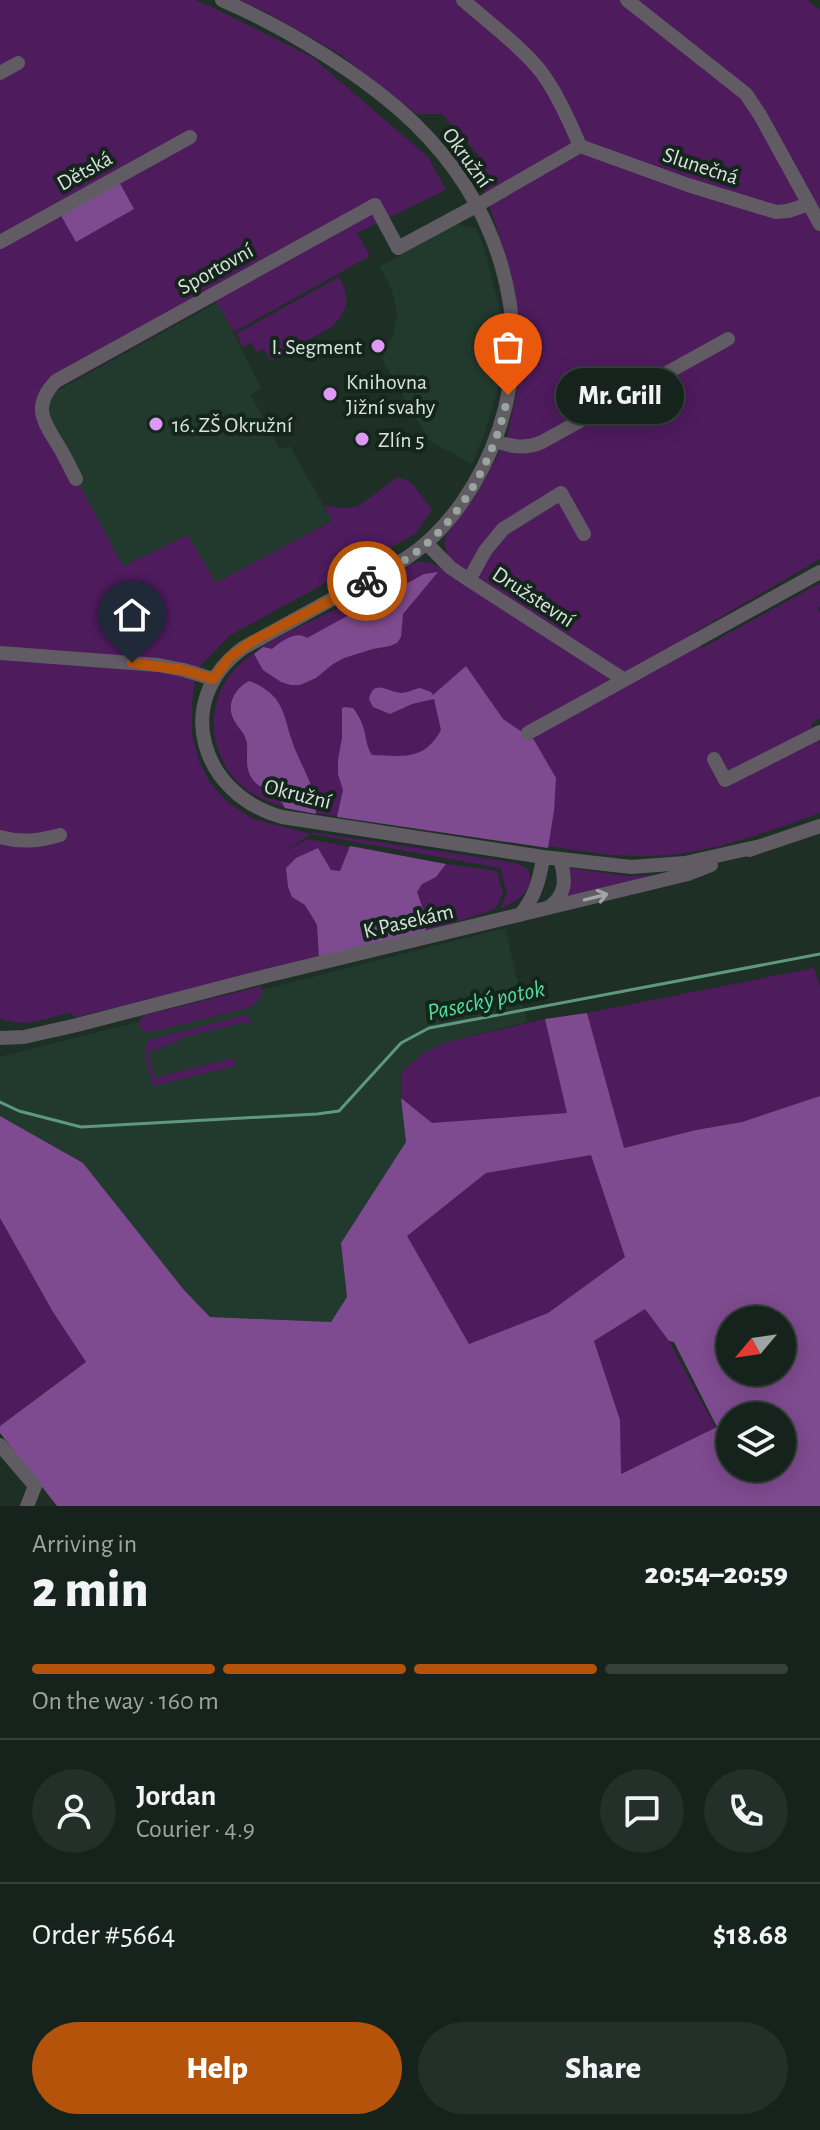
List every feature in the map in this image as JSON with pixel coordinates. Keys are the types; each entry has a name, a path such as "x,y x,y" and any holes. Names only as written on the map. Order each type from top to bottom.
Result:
{"street":[{"name":"Okružní","path":"222,0 292,37 375,89 436,147 466,186 493,241 510,297 514,346 504,413 488,460 456,511 427,544 359,586 251,642 229,658 213,679 207,692 203,720 207,751 226,784 243,800 282,817 599,865 658,867 756,847"},
{"path":"463,0 543,75 580,146 476,206"},
{"path":"627,0 746,94 820,224"},
{"path":"0,73 18,63"},
{"name":"Dětská","path":"0,242 190,137"},
{"name":"Slunečná","path":"580,146 764,209 781,212 809,204"},
{"name":"Sportovní","path":"76,479 43,421 41,406 46,391 56,381 375,205 398,248 476,206"},
{"path":"495,441 526,447 542,442 728,339"},
{"path":"469,580 485,551 503,529 561,493 584,534"},
{"name":"Družstevní","path":"427,544 451,568 623,679"},
{"path":"528,733 820,572"},
{"path":"0,653 158,665 213,679"},
{"path":"714,759 725,780 820,732"},
{"name":"K Pasekám","path":"0,1038 24,1037 77,1025 688,874 820,826"},
{"path":"0,837 25,842 60,835"},
{"path":"520,915 537,887 543,857"},
{"path":"545,910 558,900 564,889 565,877 560,859"},
{"path":"0,1445 35,1486 27,1506"}],"shaded area":[{"path":"0,0 195,0 210,6 312,57 428,157 446,190 357,233 370,256 234,332 216,301 36,401 36,410 123,566 188,535 216,583 332,521 324,505 357,507 398,477 412,483 432,510 415,534 229,636 196,671 192,735 209,781 227,802 253,819 311,834 285,851 308,839 497,871 503,893 495,909 425,932 75,1018 71,1012 27,1023 0,1018"},
{"path":"240,0 808,0 820,10 820,559 693,633 702,648 820,583 820,606 817,608 820,613 820,718 811,724 820,744 820,813 750,837 696,851 661,856 610,855 295,810 260,798 233,777 220,755 214,726 218,697 227,679 249,656 263,647 382,586 405,568 417,562 440,567 447,553 444,543 446,535 475,497 500,451 505,449 521,357 513,283 475,165 479,156 442,114 416,114 341,55"},
{"path":"118,180 134,209 76,242 59,212"},
{"path":"455,224 475,228 482,242 501,313 501,376 486,430 472,465 428,439 382,359 397,318 394,297 379,267"},
{"path":"339,277 346,303 333,326 271,361 264,349 257,352 251,343 243,347 236,334"},
{"name":"16. ZŠ Okružní","path":"218,302 261,388 251,395 280,449 290,446 332,521 216,583 187,535 122,568 35,403"},
{"path":"438,572 403,614 401,637 397,643 344,658 316,678 300,685 281,682 263,670 254,654 263,647 272,649 294,636 307,638 424,574"},
{"path":"466,666 503,719 534,740 556,778 548,848 337,817 343,790 338,774 342,708 353,708 357,714 372,755 403,756 420,752 441,730 434,699 390,714 373,707 369,699 371,693 378,688 401,693 420,688 433,695"},
{"path":"249,681 270,693 282,709 311,785 316,814 285,808 279,797 259,785 250,775 246,741 231,710 235,693"},
{"path":"311,834 517,863 528,869 531,881 519,898 500,909 507,892 500,868"},
{"path":"350,846 446,864 436,877 422,884 417,892 427,921 425,932 319,958 317,925 305,905 292,897 286,868 296,858 318,848 331,870 340,871"},
{"path":"569,868 626,876 659,875 567,900"},
{"path":"505,928 527,1022 447,1042 402,1072 401,1098 406,1142 341,1243 347,1297 331,1322 210,1317 184,1290 83,1163 0,1116 0,1057"},
{"path":"814,968 820,986 820,1096 742,1122 623,1148 587,1013"},
{"path":"262,986 259,999 248,1008 148,1033 140,1027 140,1019 145,1015"},
{"path":"587,1013 624,1148 742,1122 820,1096 820,1506 57,1506 0,1433 0,1426 86,1362 53,1312 0,1218 0,1116 83,1163 184,1290 210,1317 331,1322 347,1297 341,1243 406,1142 401,1098 432,1123 567,1113 545,1019","holes":["591,1155 625,1257 548,1313 469,1344 407,1236 486,1173","645,1309 669,1341 674,1342 716,1425 716,1402 796,1402 796,1482 716,1482 716,1427 621,1474 620,1420 594,1341"]},
{"path":"245,1015 251,1023 177,1039 177,1042 148,1052 154,1078 233,1058 236,1066 153,1086 146,1057 149,1040"},
{"path":"545,1019 568,1113 432,1124 401,1098 402,1072 423,1053 447,1042"},
{"path":"591,1154 625,1257 548,1313 469,1344 406,1236 486,1173"},
{"path":"0,1218 53,1312 86,1362 0,1426"},
{"path":"645,1309 669,1341 716,1429 620,1474 620,1420 594,1341"}],"waterway":[{"name":"Pasecký potok","path":"0,1102 19,1111 81,1127 339,1111 401,1043 429,1028 820,954"}],"way so far":[{"path":"367,581 416,553 456,511 488,460 508,395"}],"place":[{"name":"I. Segment","path":"378,346"},
{"name":"Knihovna Jižní svahy","path":"330,394"},
{"name":"Mr. Grill","path":"508,395"},
{"name":"16. ZŠ Okružní","path":"156,424"},
{"name":"Zlín 5","path":"362,439"}],"route":[{"path":"132,663 184,670 213,679 229,658 251,642 367,581"}]}
